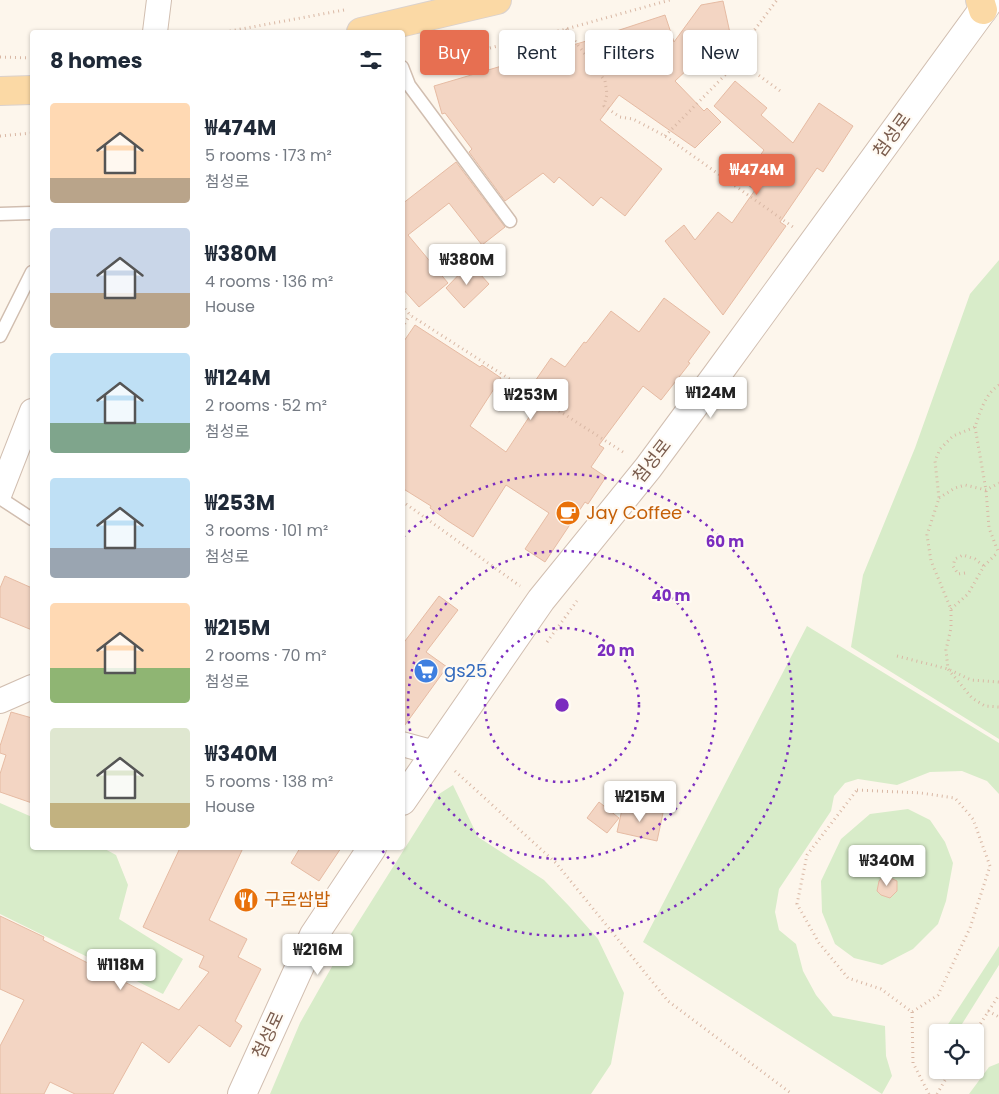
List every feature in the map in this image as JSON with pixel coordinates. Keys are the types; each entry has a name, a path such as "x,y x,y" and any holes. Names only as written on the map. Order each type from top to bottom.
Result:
{"main road":[{"path":"372,27 497,0"},
{"path":"0,91 30,90"}],"street":[{"path":"155,30 159,0"},
{"name":"첨성로","path":"405,797 541,600 648,468 814,242 984,3"},
{"path":"0,493 30,416"},
{"path":"0,702 30,688"},
{"path":"405,745 435,752"},
{"name":"첨성로","path":"242,1094 314,935 371,850"}],"lane":[{"path":"405,74 409,85 510,221"},
{"path":"0,214 30,213"},
{"path":"0,336 30,276"},
{"path":"0,498 30,518"}],"path":[{"path":"566,30 670,0"},
{"path":"754,30 776,0"},
{"path":"284,30 372,27"},
{"path":"575,42 605,81 606,94 604,106 620,117 633,119 666,136 814,242"},
{"path":"405,69 499,46"},
{"path":"0,57 30,58"},
{"path":"757,74 783,93"},
{"path":"666,136 725,75"},
{"path":"0,136 30,133"},
{"path":"405,309 410,315 648,468"},
{"path":"405,323 410,315"},
{"path":"951,608 968,594 984,566 999,553 989,528 986,490 975,427 982,406 993,389 999,385"},
{"path":"975,427 953,436 940,449 935,461 939,498 927,535 931,561 951,608 951,628 946,650 948,670 972,698 985,706 999,707"},
{"path":"939,498 955,488 965,485 986,490 999,483"},
{"path":"405,503 541,600"},
{"path":"965,573 958,574 953,566 955,559 963,555 975,559 984,566"},
{"path":"897,656 948,670 971,680 999,682"},
{"path":"435,752 556,863 668,1001 792,1094"},
{"path":"857,790 922,793 955,798 973,819 990,866 970,928 938,995 912,1012 881,989 848,978 819,943 797,904 807,855 857,790"},
{"path":"980,1024 999,995"},
{"path":"988,1011 999,1017"},
{"path":"912,1012 913,1062 929,1094"},
{"path":"936,1094 945,1079"}],"green space":[{"path":"999,260 999,739 851,647 863,575 915,448 970,294"},
{"path":"807,626 999,743 999,794 987,781 962,771 930,772 897,785 858,779 845,783 834,796 831,811 779,889 775,912 779,930 796,944 803,971 816,995 833,1016 885,1026 886,1056 892,1076 882,1094 643,942"},
{"path":"453,785 478,837 544,880 598,939 624,993 611,1064 591,1094 270,1094 300,1023 347,940 439,794"},
{"path":"0,803 30,816 30,850 107,850 116,855 128,885 119,919 183,959 163,994 0,914"},
{"path":"908,809 930,820 945,842 953,863 946,901 938,924 913,949 882,965 854,958 835,944 822,912 821,881 841,839 870,814"},
{"path":"999,946 999,965 962,1024 948,1024"},
{"path":"999,1063 999,1094 969,1094 980,1079 984,1079 984,1074 989,1067"}],"building":[{"path":"723,1 729,30 683,30 683,74 675,81 704,111 707,108 721,122 695,148 619,95 600,120 662,169 625,216 601,197 593,206 559,177 554,183 543,173 505,201 469,152 472,149 445,113 442,114 434,86 471,75 489,75 489,70 499,67 499,75 575,75 575,44 585,41 585,75 673,75 673,39 674,42 701,5"},
{"path":"665,15 670,30 619,30"},
{"path":"735,81 767,108 761,115 793,143 819,103 853,126 823,172 817,168 780,222 786,226 723,315 665,241 684,225 695,240 718,212 732,223 755,190 742,181 764,150 714,106"},
{"path":"456,162 505,227 482,245 449,203 408,235 448,283 419,307 405,291 405,202"},
{"path":"470,263 489,284 464,308 446,288"},
{"path":"664,298 710,332 688,362 690,363 661,400 643,386 599,445 604,448 591,467 606,477 588,504 585,502 545,562 525,549 549,513 506,485 473,537 430,508 431,506 405,490 405,340 415,325 480,367 482,365 501,378 470,426 506,452 539,402 553,411 555,409 533,384 551,358 565,367 611,311 639,332"},
{"path":"5,576 30,587 30,629 0,617 0,588"},
{"path":"439,596 458,610 426,652 447,667 405,725 405,641"},
{"path":"11,712 30,717 30,802 0,792 0,774 6,755 0,753 0,746"},
{"path":"599,802 619,818 607,833 587,818"},
{"path":"623,805 663,813 657,841 617,832"},
{"path":"179,850 242,850 209,920 247,939 238,957 261,969 235,1021 242,1026 230,1047 199,1025 169,1063 142,1042 113,1094 75,1094 50,1082 44,1094 0,1094 0,1046 24,1000 0,989 0,916 44,937 43,940 179,1010 209,972 199,967 204,956 143,927"},
{"path":"299,850 340,850 319,881 291,863"},
{"path":"884,875 897,881 897,891 890,898 881,895 877,891 879,881"}],"place":[{"name":"Jay Coffee","path":"568,513"},
{"name":"gs25","path":"426,671"},
{"name":"구로쌈밥","path":"246,900"}]}
